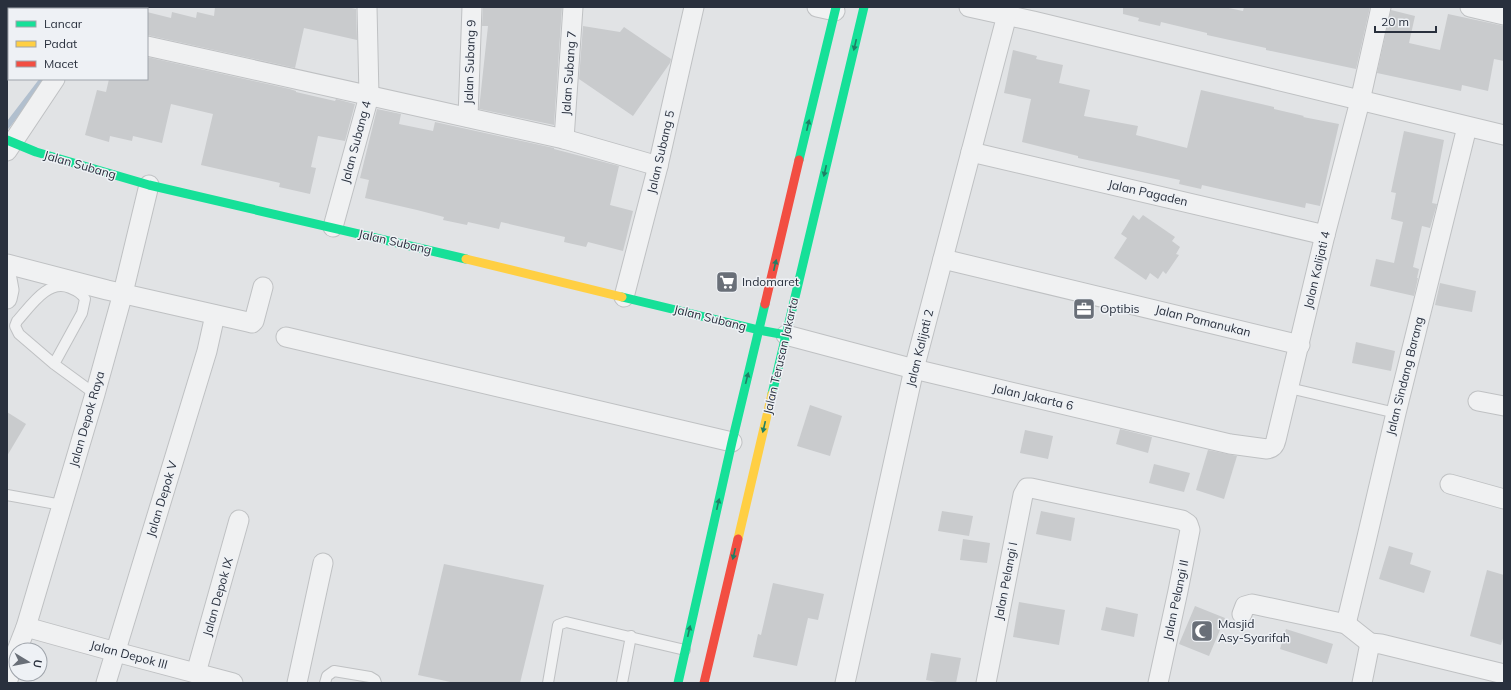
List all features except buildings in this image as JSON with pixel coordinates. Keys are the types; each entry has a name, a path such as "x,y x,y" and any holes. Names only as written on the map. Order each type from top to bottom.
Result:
{"main road":[{"name":"Jalan Terusan Jakarta","path":"704,683 864,7"},
{"path":"678,683 732,442 759,330 829,8"},
{"name":"Jalan Subang","path":"9,145 149,184 759,330 786,335"}],"street":[{"name":"Jalan Subang 4","path":"333,227 369,96 368,7"},
{"name":"Jalan Subang 9","path":"468,117 472,7"},
{"name":"Jalan Subang 7","path":"564,139 573,7"},
{"name":"Jalan Subang 5","path":"624,297 658,166 694,7"},
{"path":"973,7 1504,135"},
{"name":"Jalan Kalijati 4","path":"1276,440 1300,345 1325,235 1360,101 1381,7"},
{"path":"1470,7 1504,15"},
{"name":"Jalan Kalijati 2","path":"845,683 914,369 1007,15"},
{"path":"148,46 564,139 658,166"},
{"path":"9,145 54,80"},
{"name":"Jalan Sindang Barang","path":"1346,624 1396,413 1467,127"},
{"name":"Jalan Pagaden","path":"971,152 1325,235"},
{"name":"Jalan Depok Raya","path":"7,683 17,641 62,505 95,394 123,293 149,184"},
{"name":"Jalan Pamanukan","path":"943,259 1300,345"},
{"path":"7,264 252,323 254,321 263,287"},
{"path":"7,279 9,290 7,299"},
{"name":"Jalan Depok V","path":"106,683 205,358 215,315"},
{"name":"Jalan Jakarta 6","path":"786,335 914,369 1230,444 1267,449 1273,447 1276,440"},
{"path":"286,338 732,442"},
{"path":"1478,401 1504,406"},
{"path":"1450,484 1504,499"},
{"name":"Jalan Pelangi I","path":"986,683 1023,494 1027,488 1034,488"},
{"name":"Jalan Pelangi II","path":"1034,488 1182,520 1188,524 1190,530 1158,683"},
{"name":"Jalan Depok IX","path":"196,673 240,520"},
{"path":"297,683 323,563"},
{"path":"1242,614 1245,606 1252,604 1346,624 1370,643 1381,644 1493,675"},
{"name":"Jalan Depok III","path":"17,641 116,652 233,683"},
{"path":"1362,683 1370,643"}],"lane":[{"path":"54,364 82,313 85,299 82,294 64,286 56,285 46,291 17,321 15,326 19,334 54,364 95,394"},
{"path":"1289,388 1396,413"},
{"path":"7,495 62,505"},
{"path":"548,683 558,625 566,622 631,636 685,650"},
{"path":"622,683 631,636"},
{"path":"325,683 327,676 334,671 370,677 375,680 376,683"}],"waterway":[{"path":"7,126 42,80"}],"traffic: fast":[{"path":"799,160 836,7"},
{"path":"772,394 864,7"},
{"path":"7,140 36,152 149,185 466,259"},
{"path":"622,297 759,330 786,335"},
{"path":"678,683 732,442 765,304"}],"traffic: slow":[{"path":"466,259 622,297"},
{"path":"738,539 772,394"}],"traffic: jam":[{"path":"765,304 799,160"},
{"path":"704,683 738,539"}],"place":[{"name":"Indomaret","path":"727,282"},
{"name":"Optibis","path":"1084,309"},
{"name":"Masjid Asy-Syarifah","path":"1202,631"}]}
